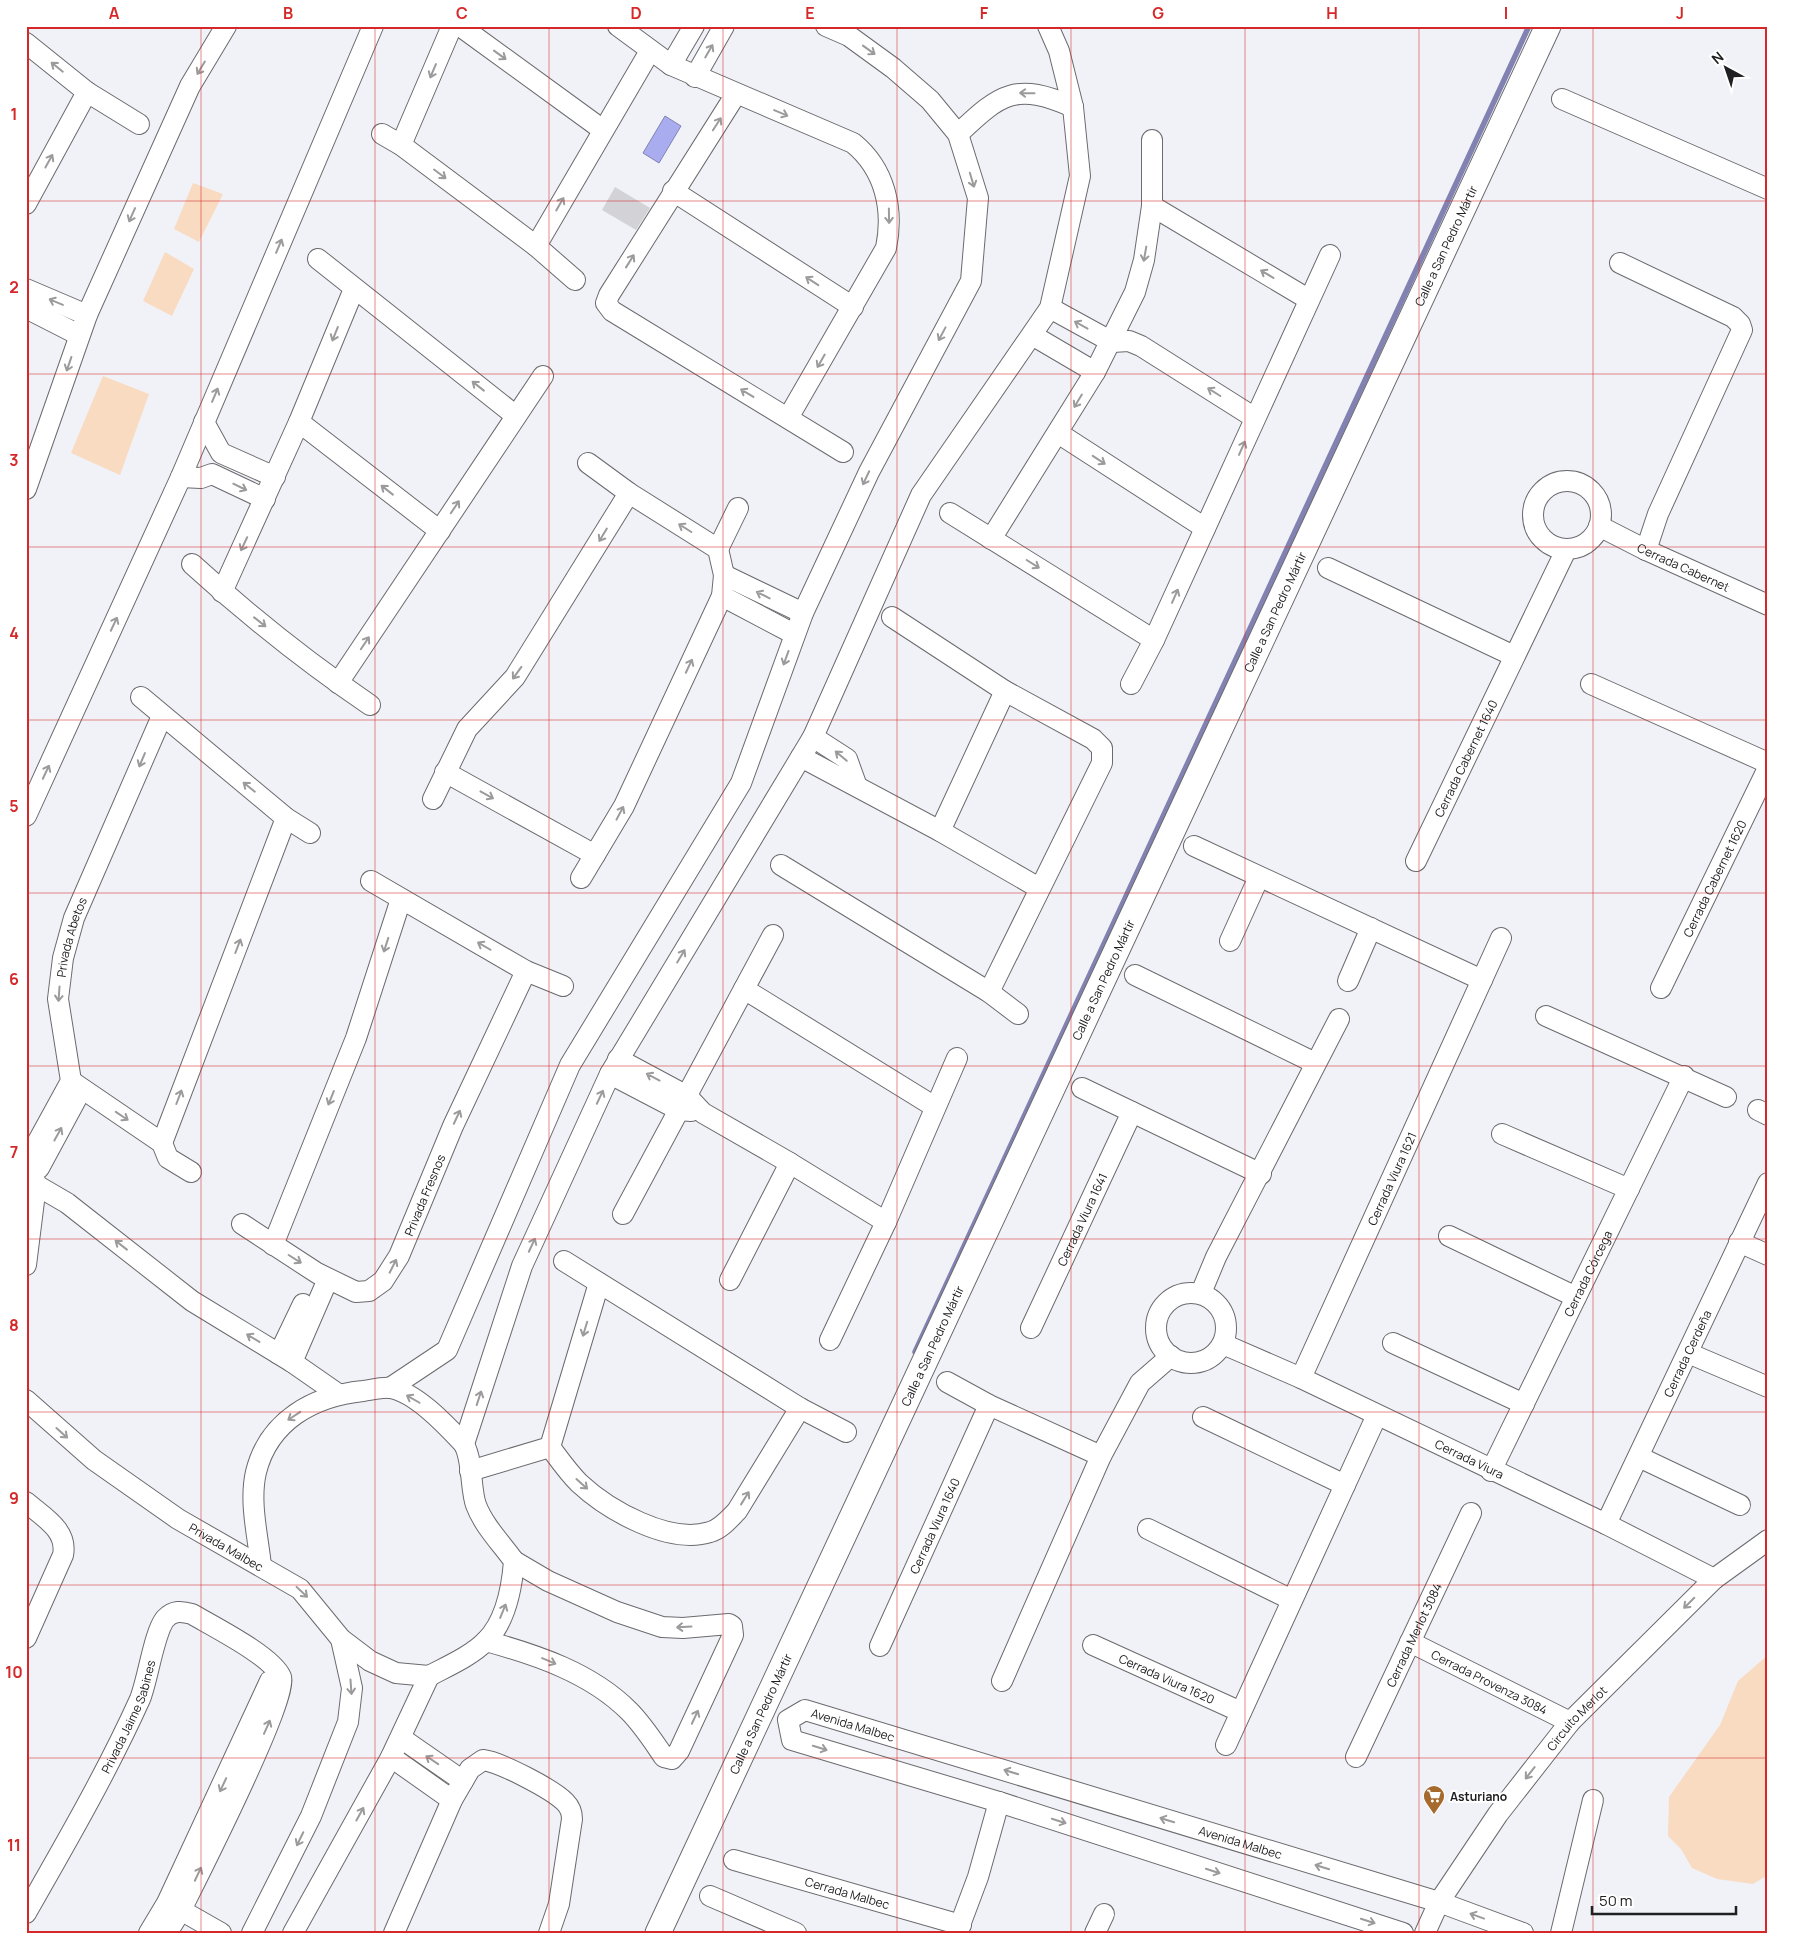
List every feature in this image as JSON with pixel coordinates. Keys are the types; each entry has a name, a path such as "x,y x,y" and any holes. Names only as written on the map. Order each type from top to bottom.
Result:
{"main road":[{"name":"Calle a San Pedro Mártir","path":"658,1933 1548,26"}],"street":[{"path":"26,489 87,315 190,86 226,26"},
{"path":"26,816 181,477 373,26"},
{"path":"401,145 452,26"},
{"path":"460,26 603,130"},
{"path":"618,26 671,65 853,143 865,153 874,166 889,204 889,233 881,260 788,418"},
{"path":"671,65 694,26"},
{"path":"695,76 724,26"},
{"path":"261,1566 254,1494 260,1462 270,1439 287,1420 312,1404 338,1394 390,1388 447,1350 570,1065 741,783 803,613 869,472 971,281 978,198 958,134 914,85 857,31 826,26"},
{"path":"486,1641 527,1652 570,1670 606,1692 629,1711 664,1757 672,1759 679,1751 733,1635 732,1626 729,1624 684,1628 662,1627 617,1612 548,1581 514,1561 486,1524 476,1504 464,1444 522,1266 614,1066 814,737 922,495 1050,308 1080,176 1073,107 1059,51 1048,26"},
{"path":"26,43 87,92 138,124"},
{"path":"536,246 650,51"},
{"path":"26,204 87,92"},
{"path":"958,134 988,108 1006,97 1019,93 1032,93 1073,107"},
{"path":"736,94 608,295 606,303 612,311 843,452"},
{"path":"1562,99 1768,189"},
{"path":"382,134 401,145 536,246 575,280"},
{"path":"991,539 1095,372 1112,342 1135,292 1144,260 1152,206 1152,140"},
{"path":"673,191 853,307"},
{"path":"1152,206 1308,299"},
{"path":"1131,684 1154,640 1308,299 1330,255"},
{"path":"318,259 516,416"},
{"path":"1620,263 1733,317 1740,324 1742,330 1658,514 1646,550"},
{"path":"26,289 87,315"},
{"path":"222,592 299,422 354,289"},
{"path":"26,308 79,335"},
{"path":"1050,308 1112,342 1129,341 1141,346 1255,418"},
{"path":"1032,335 1095,372"},
{"path":"338,683 543,376"},
{"path":"204,422 221,453 239,463 275,477"},
{"path":"299,422 440,531"},
{"path":"1058,433 1205,528"},
{"path":"181,477 201,478 212,474 218,464 221,453"},
{"path":"588,463 629,493 718,549"},
{"path":"212,474 265,500"},
{"path":"1563,481 1574,482 1585,486 1593,493 1599,504 1601,515 1599,526 1594,536 1587,543 1577,548 1566,550 1555,548 1537,534 1532,512 1536,500 1542,491 1552,484 1563,481"},
{"path":"433,799 467,729 515,677 629,493"},
{"path":"581,878 624,806 722,596 724,575 718,549 738,508"},
{"path":"950,513 1154,640"},
{"name":"Cerrada Cabernet","path":"1599,526 1646,550 1768,605"},
{"name":"Cerrada Cabernet 1640","path":"1416,861 1566,550"},
{"path":"192,564 222,592 338,683 370,705"},
{"path":"1328,568 1514,656"},
{"path":"724,575 803,613"},
{"path":"722,596 794,634"},
{"path":"892,617 1005,691 1092,739 1102,748 1102,762 989,992"},
{"path":"1591,684 1768,763"},
{"path":"940,831 1005,691"},
{"path":"141,697 286,818 310,833"},
{"name":"Privada Abetos","path":"76,1085 58,999 68,937 74,918 162,716"},
{"path":"814,737 847,759 856,784"},
{"path":"801,757 856,784 1039,888"},
{"name":"Cerrada Cabernet 1620","path":"1661,988 1768,768"},
{"path":"445,772 595,855"},
{"path":"162,1143 286,818"},
{"path":"1194,846 1482,980"},
{"path":"781,865 989,992 1018,1014"},
{"path":"1230,941 1259,877"},
{"path":"371,881 526,971 563,986"},
{"path":"273,1245 356,1038 402,899"},
{"path":"1348,981 1372,928"},
{"path":"623,1214 773,935"},
{"name":"Cerrada Viura 1621","path":"1300,1378 1501,938"},
{"name":"Privada Fresnos","path":"242,1224 323,1276 356,1292 363,1293 369,1291 383,1281 390,1272 453,1126 526,971"},
{"path":"1135,975 1315,1063"},
{"path":"744,989 935,1107"},
{"path":"1546,1016 1684,1076 1726,1097"},
{"path":"1201,1293 1216,1257 1261,1174 1315,1063 1339,1019"},
{"path":"830,1340 886,1222 957,1058"},
{"path":"614,1066 703,1113 790,1163 886,1222"},
{"name":"Cerrada Córcega","path":"1491,1471 1684,1076"},
{"path":"26,1265 31,1172 76,1085 162,1143 168,1158 191,1172"},
{"path":"1082,1088 1261,1174"},
{"name":"Cerrada Viura 1641","path":"1031,1328 1132,1112"},
{"path":"1502,1134 1629,1189"},
{"path":"730,1280 790,1163"},
{"path":"31,1172 67,1203 192,1301 285,1358 338,1394"},
{"name":"Cerrada Cerdeña","path":"1606,1524 1768,1183"},
{"path":"1449,1236 1576,1298"},
{"path":"1739,1242 1768,1255"},
{"path":"564,1261 800,1408 846,1432"},
{"path":"285,1358 323,1276"},
{"path":"550,1448 599,1283"},
{"path":"1186,1292 1201,1293 1212,1299 1221,1308 1226,1319 1226,1332 1222,1344 1214,1355 1202,1362 1188,1363 1171,1356 1164,1351 1157,1338 1156,1323 1161,1309 1172,1298 1186,1292"},
{"path":"1393,1343 1524,1404"},
{"name":"Cerrada Viura","path":"1222,1344 1300,1378 1491,1471 1606,1524 1714,1579"},
{"path":"1688,1353 1768,1387"},
{"path":"1002,1681 1101,1456 1140,1383 1171,1356"},
{"path":"947,1382 990,1405 1101,1456"},
{"path":"390,1388 410,1397 428,1409 464,1444"},
{"name":"Privada Malbec","path":"26,1400 94,1460 178,1519 300,1588 341,1639 382,1667 410,1675 429,1676"},
{"name":"Cerrada Viura 1640","path":"880,1646 990,1405"},
{"path":"550,1448 580,1483 601,1501 626,1515 667,1532 694,1535 711,1532 726,1523 737,1511 800,1408"},
{"path":"1226,1745 1377,1415"},
{"path":"1203,1417 1345,1485"},
{"path":"470,1471 550,1448"},
{"path":"1639,1457 1740,1505"},
{"path":"26,1502 62,1533 64,1544 63,1555 26,1638"},
{"name":"Cerrada Merlot 3084","path":"1356,1757 1471,1513"},
{"path":"1148,1530 1292,1600"},
{"name":"Circuito Merlot","path":"1425,1933 1439,1902 1498,1814 1570,1722 1714,1579 1768,1540"},
{"path":"294,1933 391,1758 429,1676 458,1661 486,1641 498,1624 512,1582 514,1561"},
{"name":"Privada Jaime Sabines","path":"26,1913 68,1842 139,1700 162,1625 172,1613 182,1611 192,1614 267,1660 280,1676 282,1684 270,1723 174,1907 167,1933"},
{"path":"252,1933 311,1816 348,1722 352,1688 341,1639"},
{"name":"Cerrada Provenza 3084","path":"1410,1642 1570,1722"},
{"name":"Cerrada Viura 1620","path":"1092,1645 1240,1712"},
{"name":"Avenida Malbec","path":"1403,1933 999,1802 792,1740 788,1720 805,1710 1439,1902 1523,1933"},
{"path":"401,1738 463,1781"},
{"path":"391,1758 452,1800"},
{"path":"394,1933 452,1800 470,1769 483,1760 493,1761 559,1797 570,1808 572,1819 559,1904 550,1933"},
{"path":"1561,1933 1593,1800"},
{"name":"Cerrada Malbec","path":"734,1860 959,1929 978,1878 999,1802"},
{"path":"710,1896 796,1933"},
{"path":"174,1907 221,1933"},
{"name":"Privada Jaime Sabines","path":"149,1933 174,1907"},
{"path":"1095,1933 1104,1914"}],"shaded area":[{"path":"193,183 223,194 199,242 174,229"},
{"path":"165,252 194,269 172,316 143,301"},
{"path":"103,376 149,394 120,475 71,453"},
{"path":"1768,1655 1768,1875 1753,1884 1717,1879 1692,1868 1681,1849 1668,1836 1669,1797 1720,1725 1738,1681"}],"water":[{"path":"665,116 681,126 659,163 643,153"}],"building":[{"path":"615,187 650,208 636,230 602,210"}],"waterway":[{"path":"915,1352 1529,26"}],"place":[{"name":"Asturiano","path":"1434,1815"}]}
